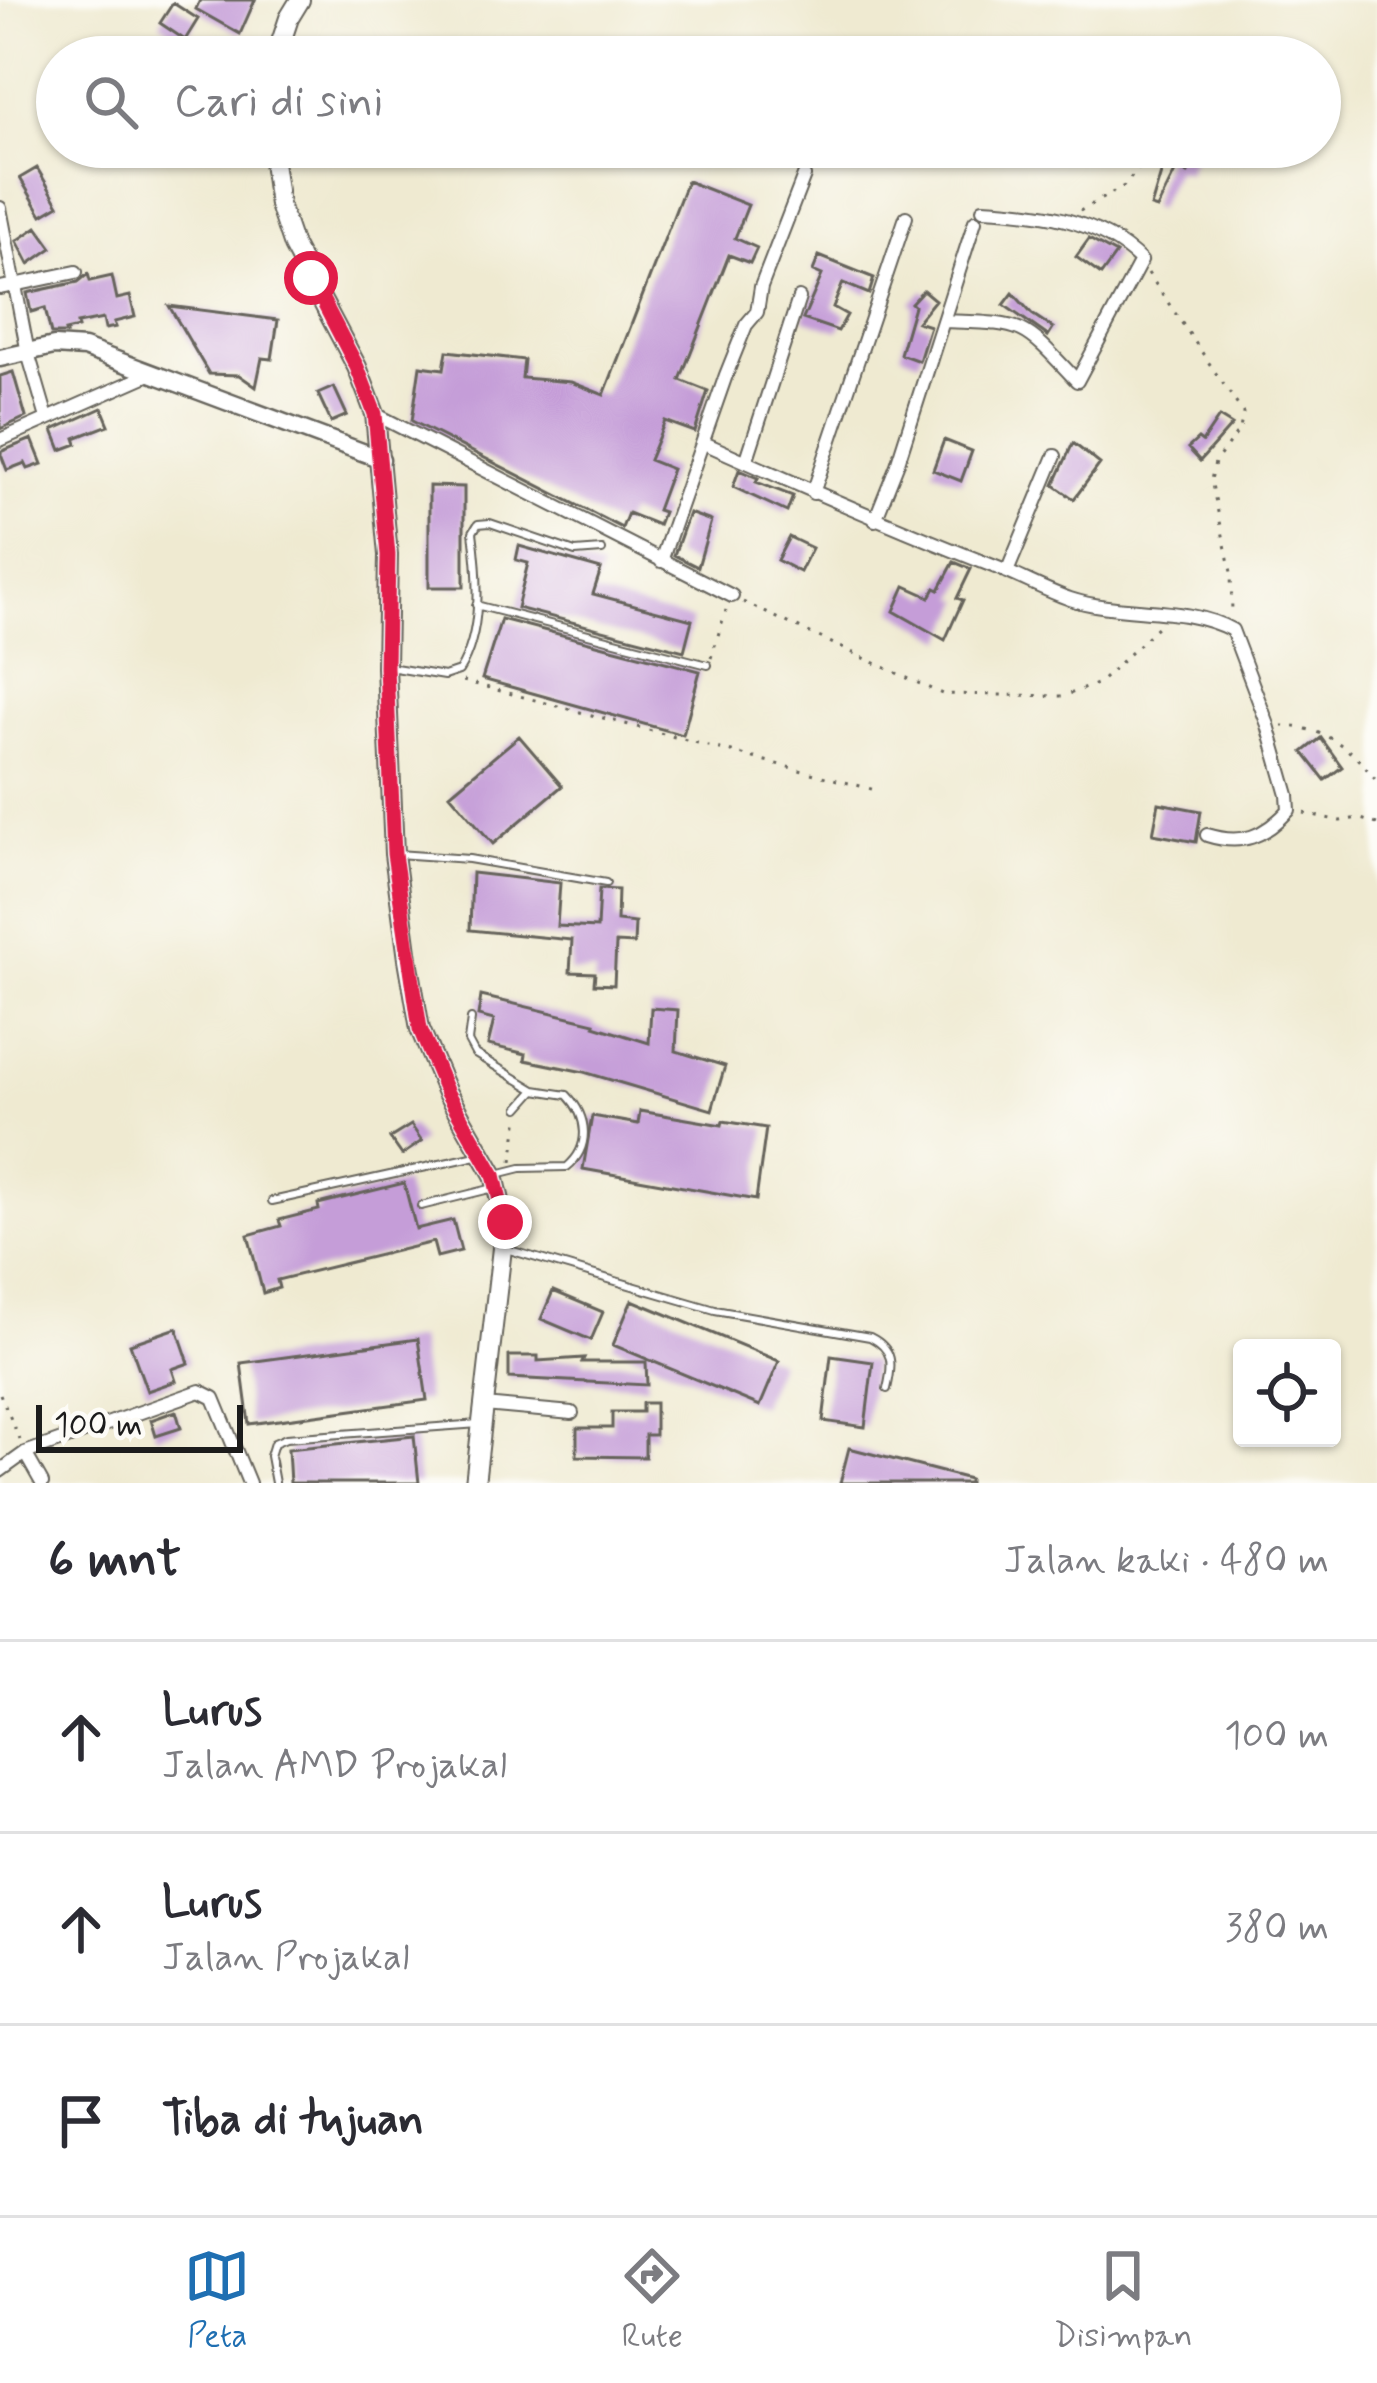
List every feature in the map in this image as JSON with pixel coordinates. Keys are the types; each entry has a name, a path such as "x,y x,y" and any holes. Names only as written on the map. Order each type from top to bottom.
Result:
{"main road":[{"path":"283,36 300,0"},
{"path":"274,168 279,205 293,246 357,367 375,414 388,555 386,667 394,854 420,1029 447,1093 500,1178 503,1248 475,1483"}],"street":[{"path":"661,562 804,176"},
{"path":"1,215 7,286 47,418"},
{"path":"875,520 979,215 1068,218 1112,239 1141,261 1077,381 1037,338 1015,325 945,321"},
{"path":"813,493 906,217"},
{"path":"7,286 76,272"},
{"path":"746,462 799,298"},
{"path":"0,358 54,346 84,349 381,459"},
{"path":"0,440 153,373"},
{"path":"375,414 732,596"},
{"path":"704,443 875,520 1081,602 1171,614 1232,630 1268,725 1289,811 1258,836 1240,842 1207,836"},
{"path":"1007,572 1055,456"},
{"path":"0,1471 26,1453 200,1391 214,1398 249,1483"},
{"path":"483,1414 572,1413"},
{"path":"26,1453 42,1483"}],"lane":[{"path":"386,667 444,676 459,671 473,642 473,532 478,524 575,552 602,550"},
{"path":"476,604 708,665"},
{"path":"394,854 470,859 605,883"},
{"path":"421,1206 500,1178 567,1167 583,1145 584,1124 567,1095 535,1090 476,1054 468,1041 471,1019"},
{"path":"519,1108 535,1090"},
{"path":"272,1201 484,1154"},
{"path":"503,1248 716,1310 870,1336 886,1344 891,1355 887,1389"},
{"path":"275,1483 270,1456 274,1443 286,1438 483,1414"}],"path":[{"path":"1068,218 1124,186 1139,168"},
{"path":"1141,261 1243,413 1240,430 1215,462 1211,480 1231,572 1232,630"},
{"path":"708,665 732,596 942,694 1064,695 1099,682 1171,614"},
{"path":"444,676 879,791"},
{"path":"1268,725 1299,726 1324,735 1355,752 1377,782"},
{"path":"1289,811 1377,824"},
{"path":"500,1178 519,1108"},
{"path":"0,1394 26,1453"}],"building":[{"path":"200,0 255,0 240,34 196,9"},
{"path":"173,3 198,19 187,36 160,23"},
{"path":"37,168 59,205 42,215 20,178"},
{"path":"1163,168 1190,168 1188,173 1176,170 1157,209 1151,207"},
{"path":"687,181 748,205 735,238 757,248 750,263 729,255 680,380 708,391 695,432 665,421 649,460 672,469 657,510 663,512 658,525 628,513 622,528 412,421 420,366 444,369 447,351 524,360 522,378 571,382 604,395"},
{"path":"37,227 52,248 29,264 17,241"},
{"path":"1089,239 1116,254 1101,275 1076,257"},
{"path":"819,256 874,278 869,294 843,283 833,307 847,315 838,331 803,319 822,275 813,271"},
{"path":"88,274 90,281 112,276 117,299 130,296 135,317 114,322 116,327 105,329 103,319 77,324 78,328 66,334 51,334 45,308 31,312 27,293 78,282"},
{"path":"923,290 935,300 917,322 930,326 919,361 900,354 911,303"},
{"path":"1013,293 1053,328 1048,336 1004,305"},
{"path":"169,306 278,320 272,359 262,358 256,387 239,375 209,374"},
{"path":"13,372 26,417 0,429 0,376"},
{"path":"334,387 347,415 331,422 318,394"},
{"path":"102,408 109,425 75,438 77,444 61,450 53,430"},
{"path":"1219,417 1232,425 1200,461 1188,448 1198,439 1202,442"},
{"path":"32,439 42,464 28,469 25,463 7,470 0,452"},
{"path":"944,440 972,451 961,481 933,470"},
{"path":"1073,443 1100,464 1074,499 1054,485"},
{"path":"739,470 793,496 787,512 733,487"},
{"path":"429,486 464,487 464,587 429,587"},
{"path":"689,513 711,521 698,567 674,555"},
{"path":"789,537 812,548 800,572 777,560"},
{"path":"519,546 601,569 593,594 692,620 684,651 517,608 528,563 516,560"},
{"path":"954,562 971,569 945,640 894,611 905,586 930,597"},
{"path":"501,619 700,671 683,735 482,679"},
{"path":"519,736 562,786 493,844 450,794"},
{"path":"1321,738 1342,767 1325,780 1303,752"},
{"path":"1159,803 1201,811 1196,842 1153,834"},
{"path":"472,873 560,883 557,926 597,928 599,889 618,890 617,921 635,923 634,944 616,943 614,985 594,984 595,973 570,972 572,940 470,930"},
{"path":"481,996 595,1023 649,1043 651,1008 678,1010 676,1051 725,1066 712,1110 584,1072 525,1060 526,1054 488,1045 494,1020 478,1016"},
{"path":"640,1111 766,1128 756,1200 583,1169 592,1116 638,1124"},
{"path":"411,1125 422,1141 402,1155 390,1138"},
{"path":"404,1183 416,1229 453,1220 461,1251 437,1257 433,1242 277,1280 279,1288 263,1293 248,1235 281,1226 279,1220 319,1210 318,1204"},
{"path":"553,1291 603,1312 591,1340 541,1319"},
{"path":"632,1300 779,1361 760,1406 613,1345"},
{"path":"177,1328 189,1363 172,1369 176,1381 147,1391 130,1344"},
{"path":"418,1339 427,1400 249,1424 241,1363"},
{"path":"509,1356 538,1356 538,1361 646,1362 647,1385 509,1378"},
{"path":"831,1356 873,1362 865,1427 823,1421"},
{"path":"642,1403 655,1403 655,1435 645,1435 645,1457 577,1456 577,1428 612,1428 612,1412 642,1412"},
{"path":"176,1411 181,1428 156,1436 151,1420"},
{"path":"414,1436 419,1483 290,1483 288,1449"},
{"path":"849,1448 969,1479 969,1483 840,1483"}],"route":[{"path":"311,278 357,367 375,414 388,555 386,667 394,854 420,1029 447,1093 494,1175 505,1222"}]}
